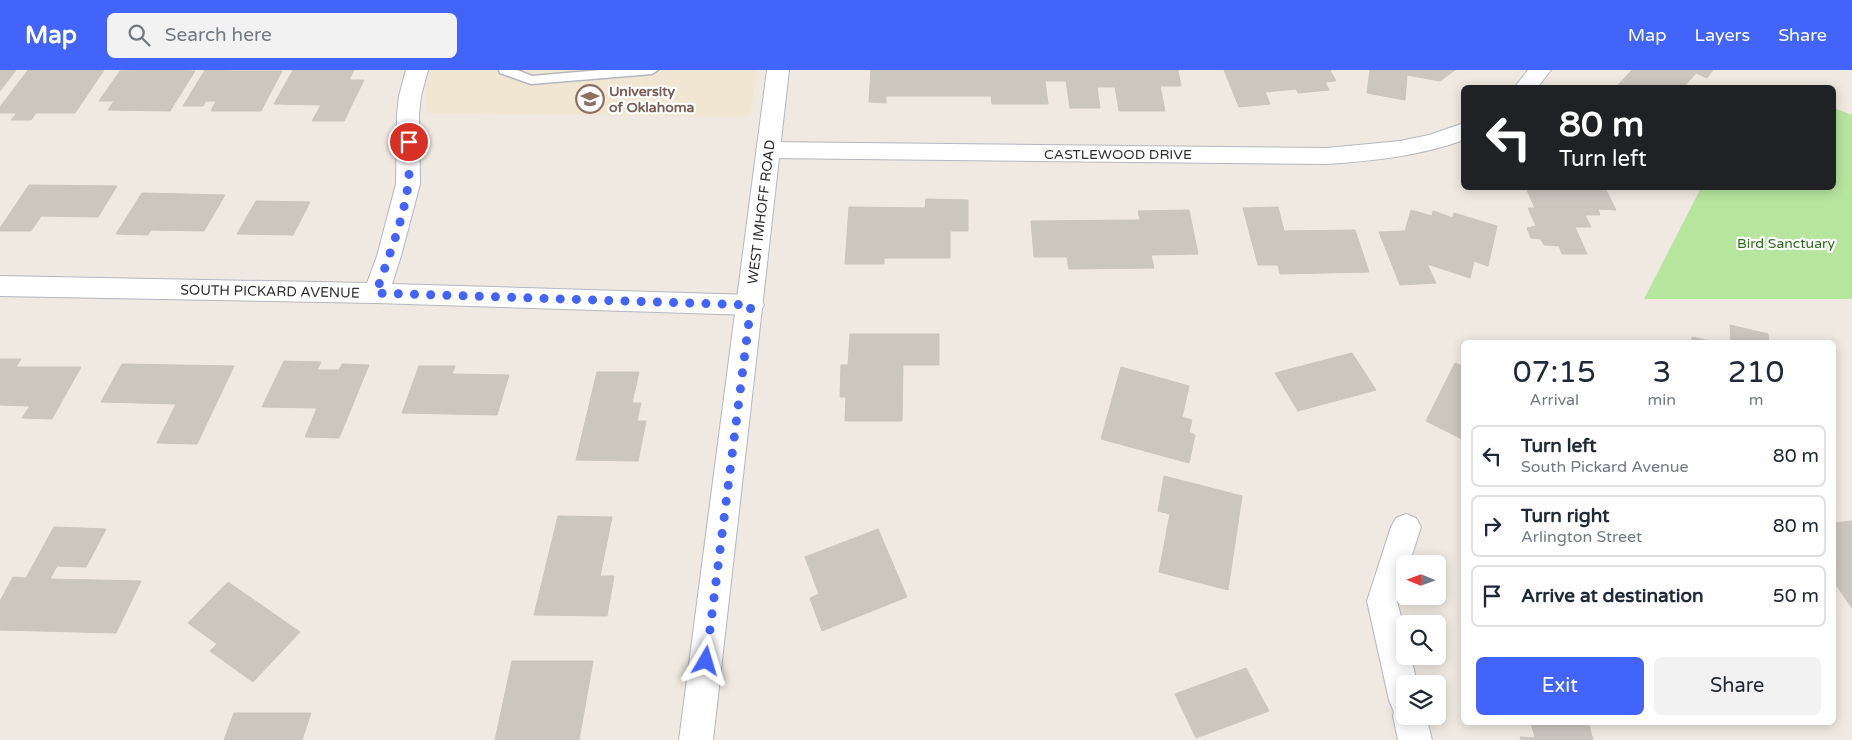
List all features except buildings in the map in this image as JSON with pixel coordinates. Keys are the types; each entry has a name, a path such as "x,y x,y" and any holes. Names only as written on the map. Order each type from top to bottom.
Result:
{"street":[{"path":"376,293 389,256 408,184 408,114 410,96 417,70"},
{"name":"WEST IMHOFF ROAD","path":"696,740 751,305 778,70"},
{"path":"1528,85 1540,70"},
{"name":"CASTLEWOOD DRIVE","path":"768,150 1346,155 1405,149 1436,142 1461,131"},
{"name":"SOUTH PICKARD AVENUE","path":"0,286 376,293 751,305"},
{"path":"1399,675 1382,601 1406,527"},
{"path":"1411,725 1414,740"}],"lane":[{"path":"506,70 531,80 652,70"}],"shaded area":[{"name":"University of Oklahoma","path":"430,70 757,70 750,116 733,117 427,113 426,86"}],"green space":[{"name":"Bird Sanctuary","path":"1836,109 1852,115 1852,299 1644,299 1700,190 1836,190"}],"place":[{"name":"University of Oklahoma","path":"590,99"}],"route":[{"path":"409,142 406,195 389,256 376,293 751,305 706,661"}]}
